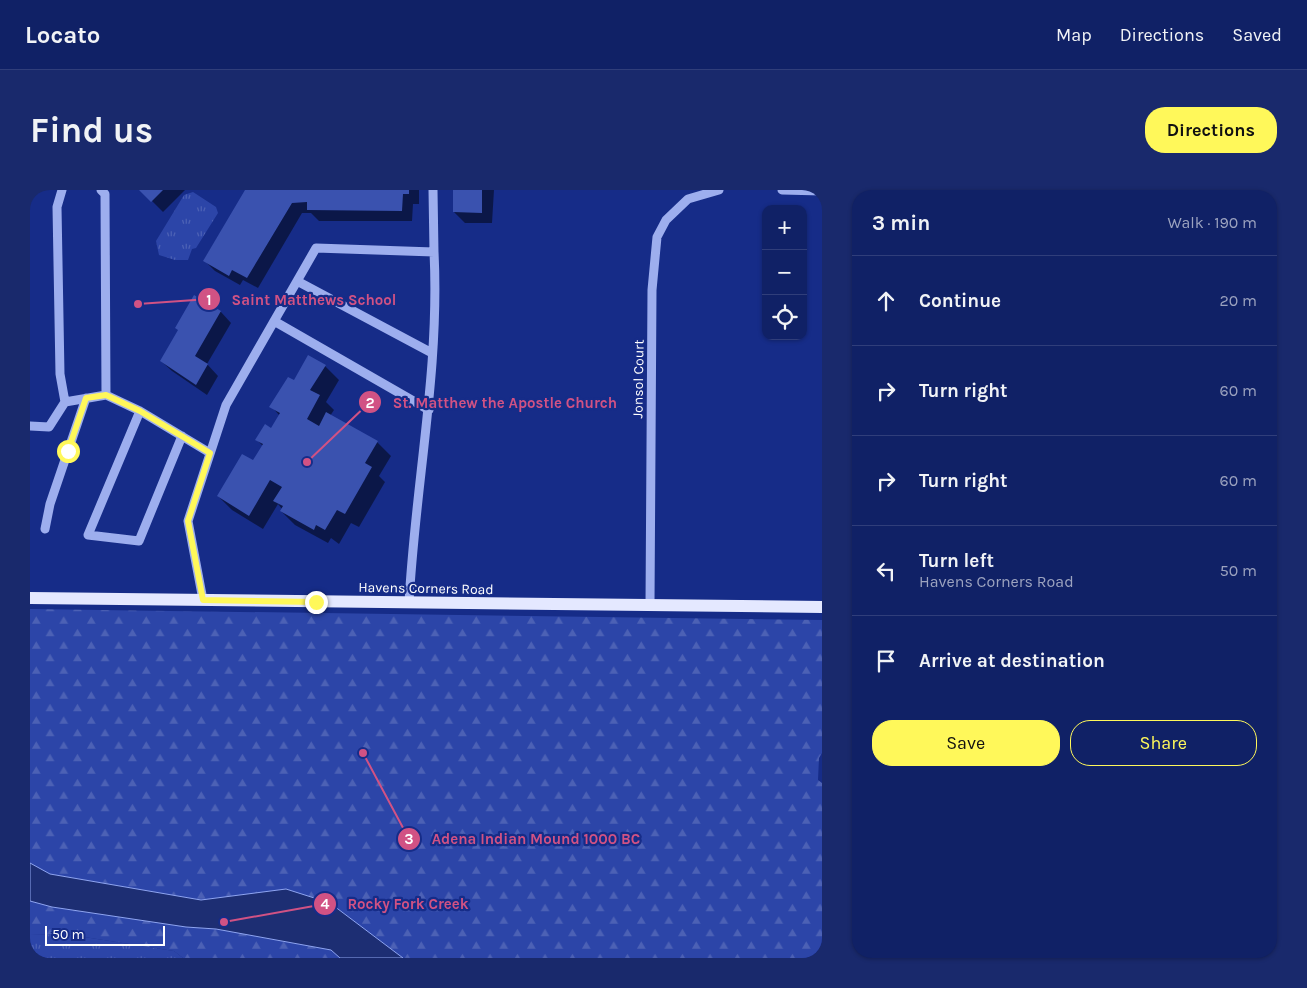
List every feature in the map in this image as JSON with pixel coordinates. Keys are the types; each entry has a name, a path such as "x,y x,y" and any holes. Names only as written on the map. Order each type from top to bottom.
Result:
{"main road":[{"name":"Havens Corners Road","path":"30,598 822,607"}],"street":[{"path":"30,426 49,427 65,402 60,374 57,207 62,190"},
{"path":"101,190 104,194 106,395"},
{"path":"409,603 412,548 429,410 436,289 433,190"},
{"name":"Jonsol Court","path":"650,604 652,290 657,237 666,220 688,199 719,190"},
{"path":"782,190 822,190"},
{"path":"203,600 188,521 226,405 316,248 434,252"},
{"path":"297,281 432,353"},
{"path":"274,321 429,410"},
{"path":"65,402 106,395 140,411 210,453"},
{"path":"45,529 50,504 86,398"},
{"path":"140,411 88,535 139,541 182,436"}],"green space":[{"path":"193,192 216,207 218,213 196,248 192,249 188,260 175,260 159,255 156,241 184,195"},
{"path":"30,609 822,620 822,753 819,758 818,780 822,783 822,958 403,958 330,903 286,889 201,900 50,874 30,863"},
{"path":"30,901 52,907 186,927 216,929 331,950 340,958 183,958 174,951 65,934 30,935"},
{"path":"65,934 174,951 183,958 30,958 30,935"}],"shaded area":[{"path":"30,863 50,874 201,900 286,889 330,903 403,958 340,958 331,950 216,929 186,927 52,907 30,901"}],"building":[{"path":"139,190 163,190 151,202"},
{"path":"245,190 409,190 409,194 403,194 402,211 307,210 307,202 292,203 247,278 232,270 229,276 203,261"},
{"path":"453,190 482,190 482,213 453,212"},
{"path":"194,295 221,311 195,356 208,364 196,385 160,361 178,330 175,328"},
{"path":"308,355 326,365 310,390 320,395 307,419 319,426 326,412 378,441 365,463 372,467 345,514 337,510 325,530 316,525 314,530 280,511 283,506 273,501 282,487 270,480 249,516 217,496 242,454 253,460 263,444 255,440 265,424 271,428 280,413 269,407 288,377 294,380"}],"place":[{"name":"Saint Matthews School","path":"138,304"},
{"name":"St. Matthew the Apostle Church","path":"307,462"},
{"name":"Adena Indian Mound 1000 BC","path":"363,753"},
{"name":"Rocky Fork Creek","path":"224,922"}],"route":[{"path":"68,451 86,398 106,395 140,411 210,453 188,521 203,600 316,602"}]}
